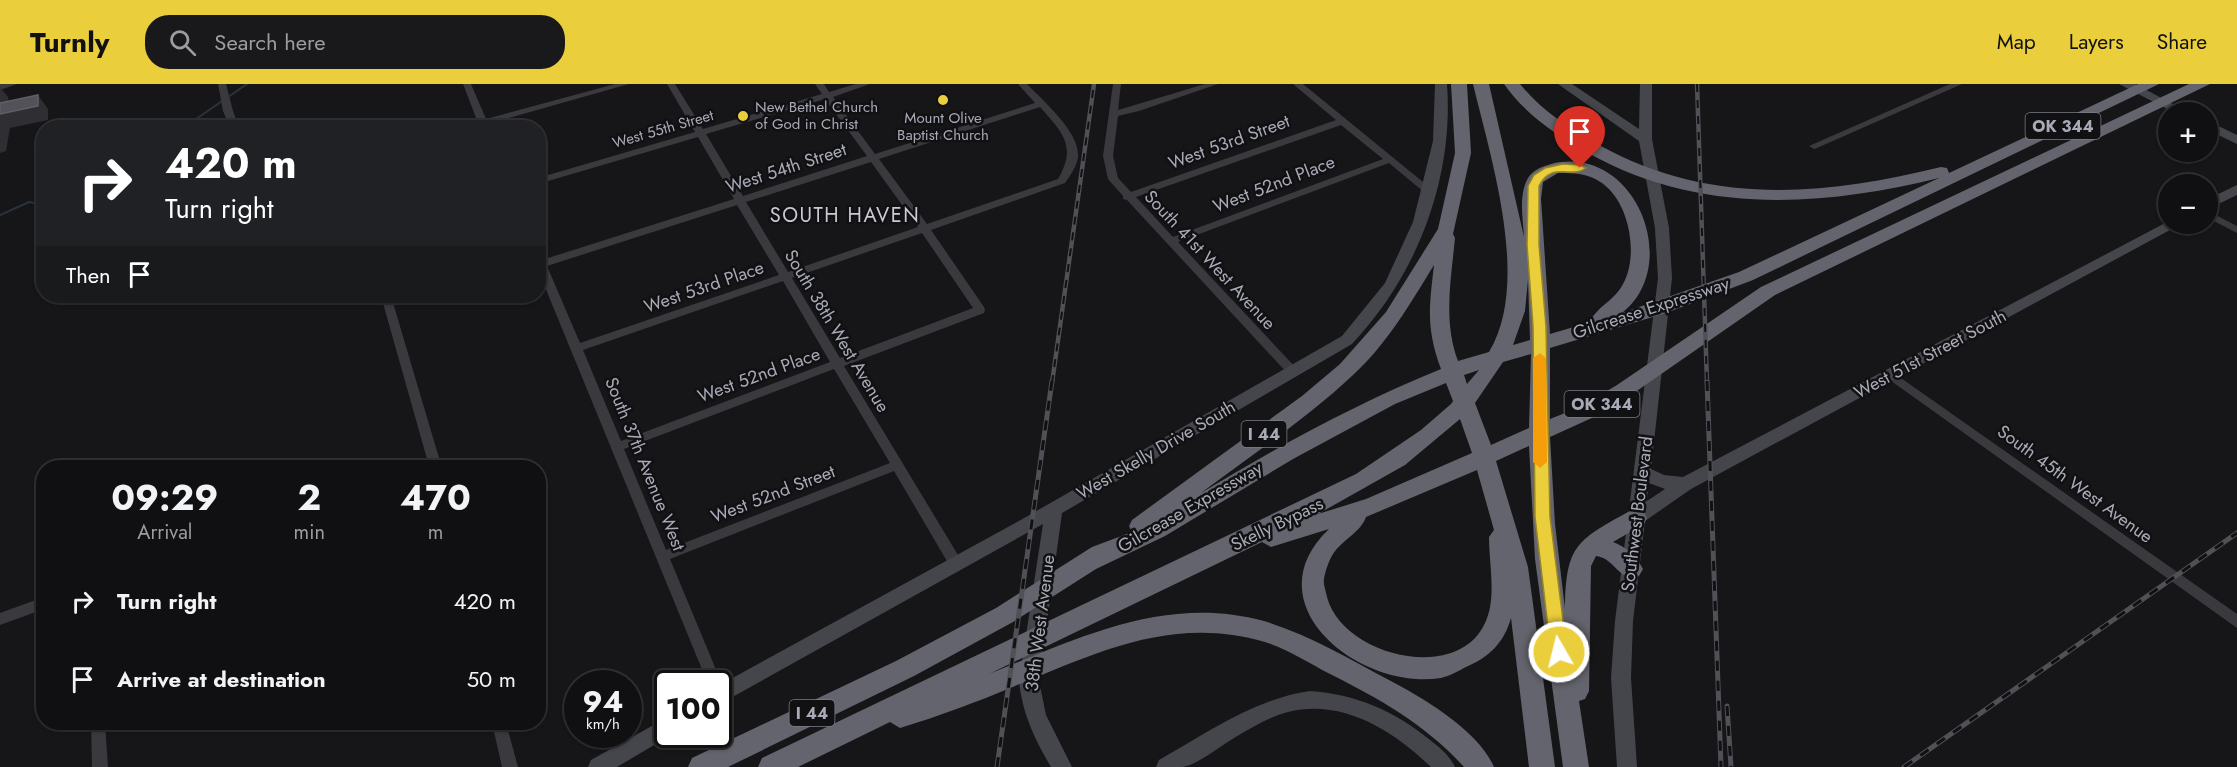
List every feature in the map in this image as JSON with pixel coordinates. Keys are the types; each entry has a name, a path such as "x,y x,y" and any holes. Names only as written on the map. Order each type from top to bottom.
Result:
{"highway":[{"name":"I 44","path":"701,767 989,622 1088,562 1309,401 1347,369 1393,317 1447,229 1462,153 1459,84"},
{"name":"Skelly Bypass","path":"962,685 1083,617 1358,484 1425,440 1482,381 1509,327 1518,288 1517,245 1481,84"},
{"path":"1512,84 1560,129 1624,166 1680,185 1740,195 1809,196 1870,189 2003,154"},
{"name":"Gilcrease Expressway","path":"1088,562 1156,530 1286,453 1414,388 1464,367 1683,300 1758,271 2003,154 2124,91 2151,84"},
{"name":"Gilcrease Expressway","path":"1202,560 1373,506 1587,412 1624,390 1742,308 1797,277 2202,84"},
{"path":"1494,140 1533,245"},
{"path":"1563,337 1614,312 1632,292 1638,267 1637,230 1623,192 1606,177 1571,167 1548,171 1538,178 1533,186 1533,245 1539,326 1543,517 1575,765"},
{"path":"1447,229 1438,318 1441,342 1500,504 1516,567 1542,767"},
{"path":"1373,506 1340,528 1317,554 1311,570 1313,599 1321,616 1333,631 1353,647 1384,663 1421,669 1449,665 1468,656 1481,646 1497,624 1501,606 1500,504"},
{"path":"1575,765 1579,561 1586,549 1636,518"},
{"path":"1586,549 1612,550 1631,569"},
{"path":"962,685 1133,629 1197,622 1240,627 1284,639 1404,699 1436,721 1481,767"},
{"name":"I 44","path":"771,767 962,685"}],"street":[{"path":"0,87 13,84"},
{"path":"223,84 228,111 232,120"},
{"path":"467,84 482,120"},
{"path":"501,120 626,84"},
{"name":"South 38th West Avenue","path":"671,84 956,564"},
{"path":"819,84 925,229"},
{"name":"West 55th Street","path":"546,179 866,84"},
{"path":"1022,84 1041,104"},
{"path":"1117,84 1113,114 1214,84"},
{"path":"1298,84 1429,191"},
{"name":"West Skelly Drive South","path":"732,684 956,564 1347,340 1383,300 1411,248 1429,191 1442,136 1441,84"},
{"path":"1564,84 1645,138"},
{"name":"Southwest Boulevard","path":"1627,767 1622,678 1624,621 1665,278 1662,228 1645,138 1646,84"},
{"path":"1814,146 1958,84"},
{"path":"2124,91 2158,103"},
{"name":"West 54th Street","path":"546,259 1041,104"},
{"name":"West 53rd Place","path":"578,348 1062,181 1071,165 1073,155 1071,144 1041,104"},
{"name":"South 41st West Avenue","path":"1113,114 1109,167 1113,179 1293,372"},
{"name":"West 53rd Street","path":"1127,196 1343,121"},
{"path":"2218,130 2237,140"},
{"name":"West 52nd Place","path":"1172,241 1389,160"},
{"path":"2218,199 2237,189"},
{"path":"2218,220 2237,230"},
{"name":"West 52nd Place","path":"617,447 980,310 925,229"},
{"name":"West 51st Street South","path":"1636,518 1676,493 1686,483 2158,233"},
{"name":"South 37th Avenue West","path":"546,275 709,670"},
{"path":"388,303 434,460"},
{"name":"South 45th West Avenue","path":"1891,375 2237,622"},
{"name":"West 52nd Street","path":"662,557 897,465"},
{"path":"1642,472 1657,480 1674,484 1686,483"},
{"name":"38th West Avenue","path":"1054,507 1029,681 1030,700 1038,725 1062,767"},
{"path":"0,619 36,606"},
{"path":"1166,767 1262,714 1286,704 1310,699 1339,702 1374,714 1423,746 1445,767"},
{"path":"98,730 100,767"},
{"path":"501,730 510,767"},
{"path":"598,767 654,734"}],"building":[{"path":"38,95 38,106 0,114 0,103"}],"waterway":[{"path":"195,120 247,84"},
{"path":"0,215 29,202 36,203"}],"railway":[{"path":"1052,383 1094,84"},
{"path":"1697,84 1707,383"},
{"path":"997,767 1052,381"},
{"path":"1707,381 1721,767"},
{"path":"1904,767 2237,533"},
{"path":"1727,706 1731,767"}],"slow traffic":[{"path":"1540,358 1540,462"}],"place":[{"name":"Mount Olive Baptist Church","path":"943,100"},
{"name":"New Bethel Church of God in Christ","path":"743,116"}],"district":[{"name":"SOUTH HAVEN","path":"845,215"}],"route":[{"path":"1559,652 1543,517 1538,284 1533,245 1533,186 1538,178 1548,171 1563,167 1580,168"}]}
